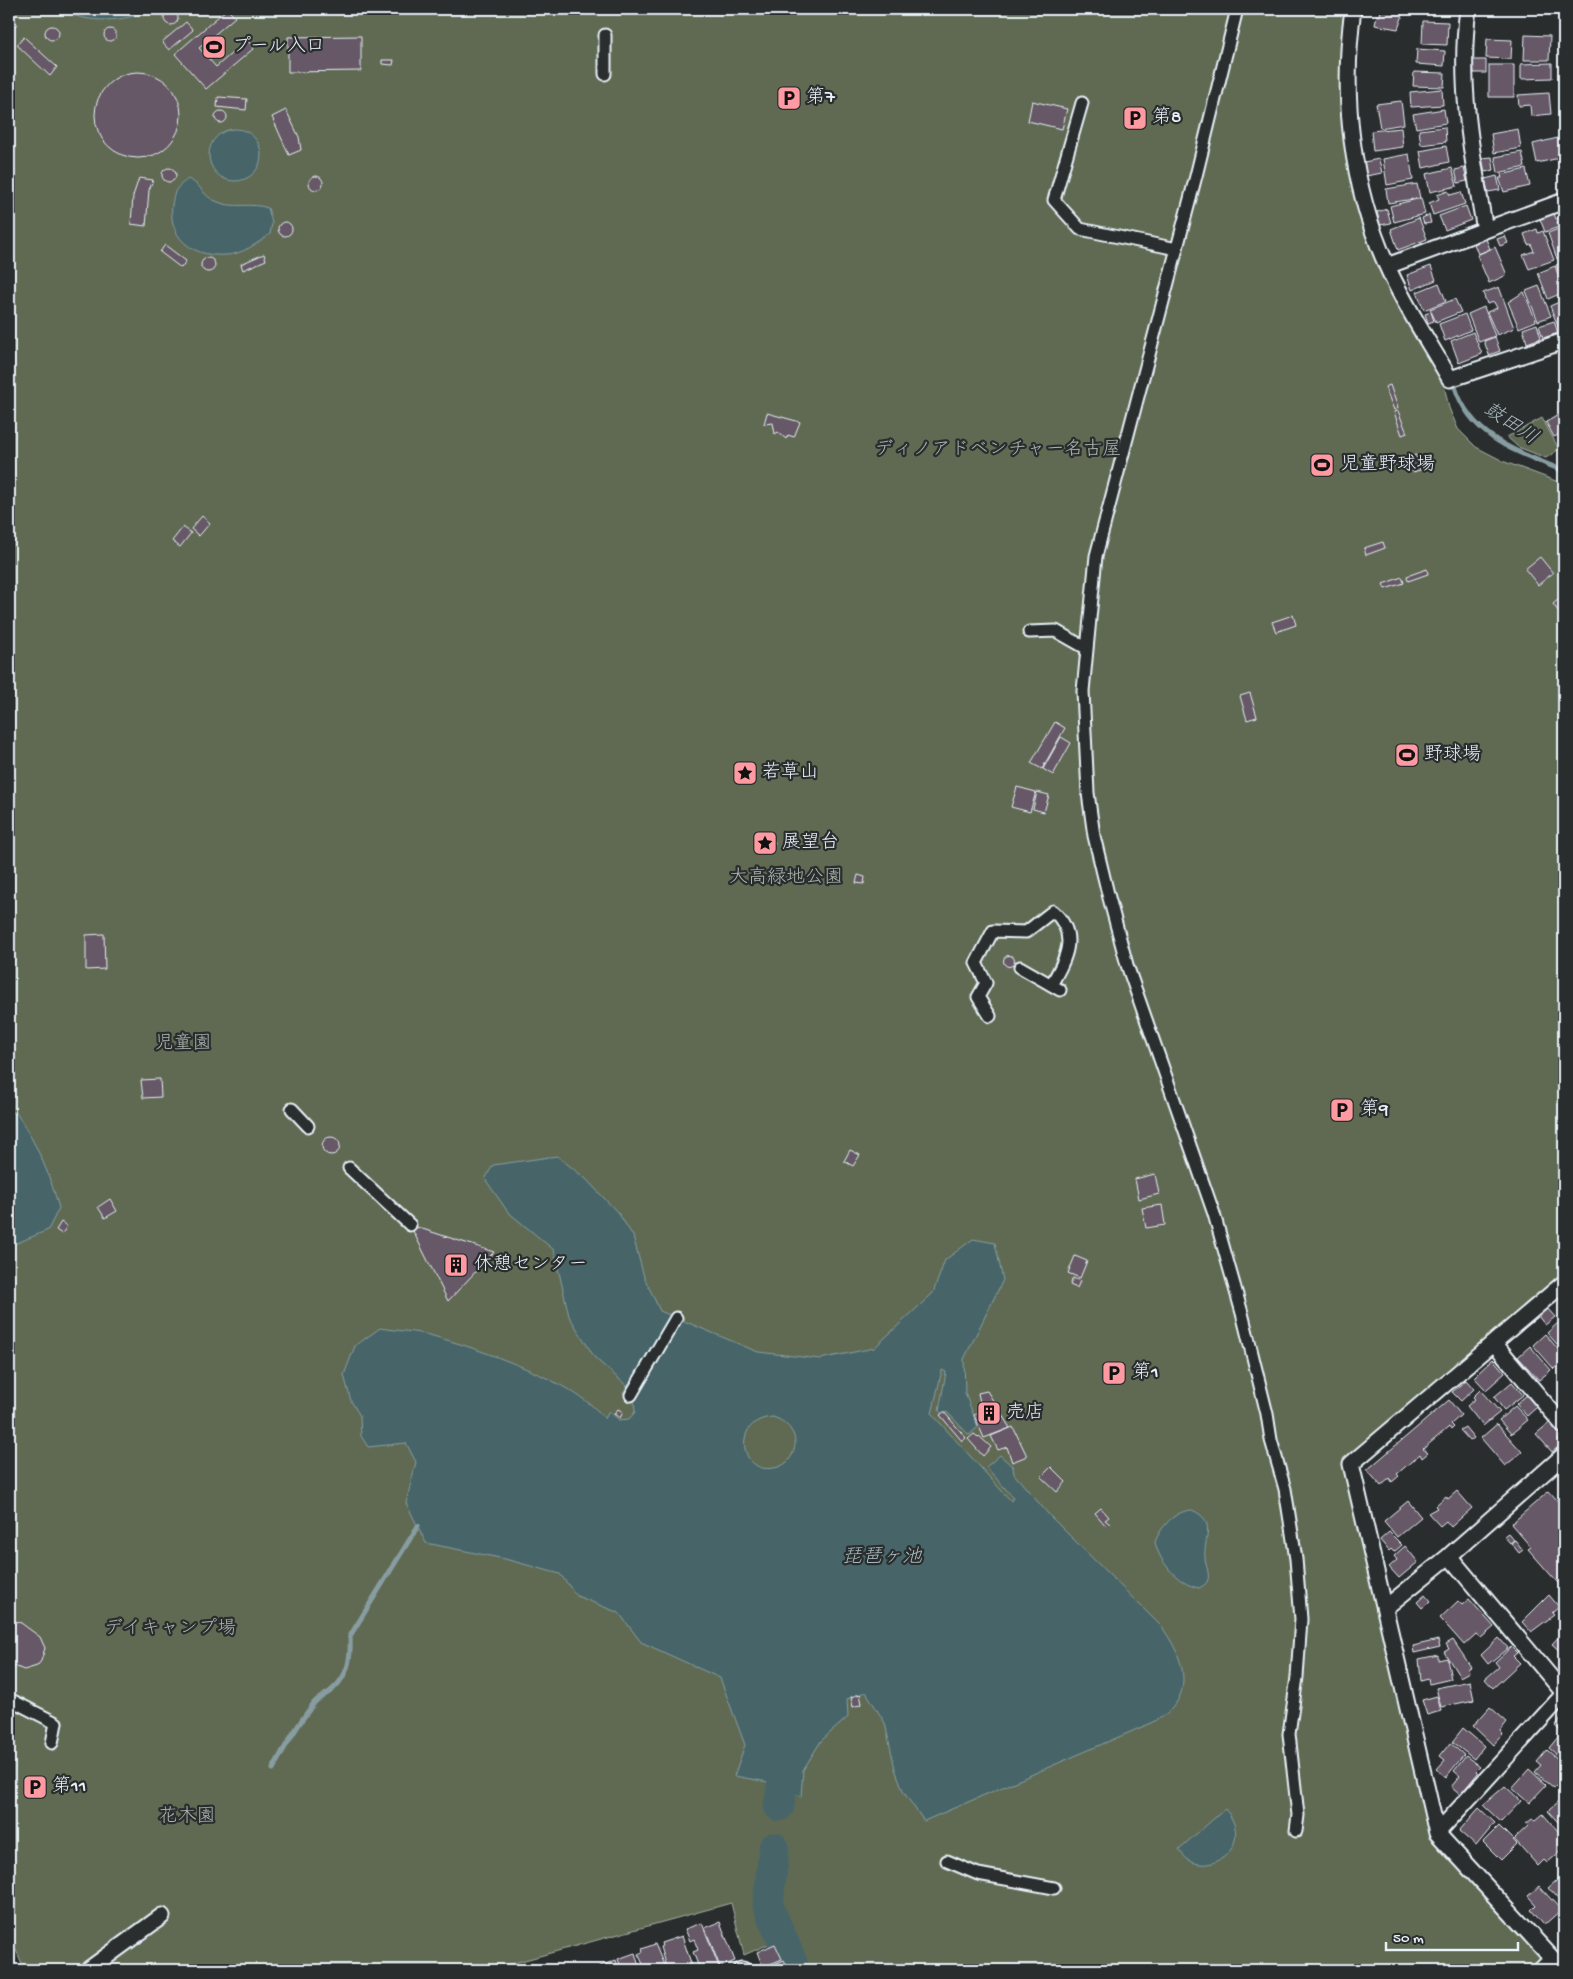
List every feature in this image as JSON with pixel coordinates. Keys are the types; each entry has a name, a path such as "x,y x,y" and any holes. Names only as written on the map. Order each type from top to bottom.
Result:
{"street":[{"path":"1237,9 1196,176 1096,556 1083,690 1088,793 1094,836 1108,894 1127,965 1214,1214 1242,1313 1275,1468 1285,1489 1296,1559 1301,1619 1297,1677 1289,1734 1298,1815 1296,1831"},
{"path":"1354,9 1349,62 1350,125 1364,203 1387,266 1450,379 1564,341"},
{"path":"1468,9 1463,44 1466,121 1485,230"},
{"path":"604,74 605,35"},
{"path":"1082,104 1054,200 1080,229 1177,248"},
{"path":"1387,266 1564,201"},
{"path":"1029,632 1056,631 1086,648"},
{"path":"990,1016 978,997 986,983 976,963 993,931 1026,932 1053,911 1063,920 1068,937 1068,956 1056,988 1020,967"},
{"path":"292,1109 308,1126"},
{"path":"350,1168 410,1225"},
{"path":"1563,1970 1437,1833 1351,1464 1564,1283"},
{"path":"631,1395 676,1318"},
{"path":"1494,1343 1564,1426"},
{"path":"1385,1608 1564,1455"},
{"path":"1437,1833 1564,1693 1448,1556"},
{"path":"9,1698 56,1723 52,1743"},
{"path":"947,1861 978,1874 1054,1888"},
{"path":"88,1970 162,1916"}],"green space":[{"name":"大高緑地公園","path":"9,9 1347,9 1365,226 1375,259 1395,299 1442,376 1449,408 1458,429 1476,447 1505,462 1564,484 1564,1271 1343,1460 1429,1837 1550,1970 791,1970 778,1940 744,1955 731,1903 489,1970 99,1970 96,1961 75,1970 25,1970 9,1935"},
{"path":"1542,418 1559,449 1546,458 1518,447 1507,437"}],"water":[{"path":"60,9 153,9 131,17 106,20 82,18"},
{"path":"230,129 240,129 250,133 257,140 261,155 257,170 250,177 240,181 230,181 220,177 213,170 209,160 209,150 213,140 220,133"},
{"path":"188,179 212,200 230,205 262,206 268,208 272,223 270,234 249,248 238,253 226,255 212,255 189,247 175,230 172,219 175,192"},
{"path":"15,1111 41,1158 59,1208 48,1230 17,1243 9,1236 9,1114"},
{"name":"琵琶ヶ池","path":"557,1156 586,1179 619,1214 633,1236 644,1277 660,1311 758,1352 820,1359 874,1348 933,1293 945,1260 973,1239 995,1243 1003,1280 964,1359 965,1393 978,1427 969,1435 947,1412 943,1414 939,1411 946,1372 942,1370 932,1414 1011,1501 1013,1497 986,1467 1000,1455 1013,1467 1014,1474 1050,1516 1161,1626 1175,1649 1183,1674 1183,1686 1172,1708 1160,1718 1148,1724 924,1821 904,1793 895,1769 885,1723 866,1692 847,1699 848,1717 821,1741 803,1770 801,1797 779,1784 734,1776 745,1745 720,1678 641,1642 619,1613 577,1596 560,1574 505,1559 426,1543 406,1503 416,1462 406,1443 368,1447 361,1436 360,1416 351,1401 344,1375 355,1346 380,1328 427,1334 500,1358 551,1380 592,1406 605,1419 609,1411 619,1420 629,1419 635,1412 634,1399 623,1393 627,1386 595,1358 569,1316 554,1250 508,1212 485,1179 493,1165","holes":["773,1417 779,1419 788,1427 794,1437 795,1443 792,1455 782,1465 774,1468 762,1468 753,1463 747,1455 745,1446 746,1436 751,1427 760,1420"]},
{"path":"1192,1510 1205,1519 1208,1531 1205,1558 1208,1579 1199,1588 1184,1582 1165,1565 1155,1542 1169,1521 1179,1513"},
{"path":"1225,1809 1234,1824 1235,1837 1231,1849 1223,1858 1212,1863 1200,1864 1188,1860 1179,1849"}],"building":[{"path":"227,9 235,17 199,48 216,67 247,40 254,48 206,89 175,54"},
{"path":"1381,9 1405,9 1398,29 1375,25 1377,15 1380,16"},
{"path":"9,10 17,25 9,30"},
{"path":"171,11 176,13 178,18 176,23 171,25 166,23 164,18 166,13"},
{"path":"1423,21 1448,22 1447,45 1422,44"},
{"path":"186,22 193,30 169,50 162,42"},
{"path":"52,26 57,28 59,33 57,38 52,40 47,38 45,33 47,28"},
{"path":"108,29 112,29 116,35 112,41 108,41 104,37 104,33"},
{"path":"1525,35 1550,36 1549,60 1524,60"},
{"path":"361,36 361,71 288,72 288,37"},
{"path":"24,37 57,67 50,76 17,45"},
{"path":"1487,39 1512,40 1511,59 1486,58"},
{"path":"1417,49 1445,51 1444,66 1416,64"},
{"path":"382,60 394,60 393,65 382,64"},
{"path":"1473,60 1486,60 1486,73 1474,73"},
{"path":"1552,63 1552,78 1521,79 1521,64"},
{"path":"1489,65 1514,65 1514,97 1489,97"},
{"path":"138,72 155,75 174,91 178,98 181,115 178,132 162,151 155,155 138,158 121,155 102,139 98,132 95,115 98,98 114,79 121,75"},
{"path":"1414,72 1445,73 1444,87 1413,86"},
{"path":"1442,89 1443,105 1411,107 1410,92"},
{"path":"1549,93 1551,114 1531,116 1530,105 1519,106 1518,95"},
{"path":"218,97 247,99 246,110 217,107"},
{"path":"1032,101 1067,109 1062,129 1028,121"},
{"path":"1401,101 1404,124 1380,128 1376,104"},
{"path":"1444,109 1446,123 1416,128 1413,114"},
{"path":"286,110 299,137 301,150 289,155 272,117"},
{"path":"219,111 223,111 227,117 223,123 219,123 215,119 215,115"},
{"path":"1445,127 1446,142 1421,145 1419,130"},
{"path":"1401,128 1403,147 1373,151 1371,131"},
{"path":"1518,129 1521,148 1494,153 1491,134"},
{"path":"1562,137 1564,157 1537,163 1533,144"},
{"path":"1446,146 1449,162 1423,168 1420,151"},
{"path":"1522,152 1525,167 1498,173 1495,157"},
{"path":"1409,154 1413,180 1387,185 1383,159"},
{"path":"1492,157 1494,170 1485,172 1482,158"},
{"path":"1379,159 1382,173 1366,176 1364,162"},
{"path":"169,168 174,170 176,175 174,180 169,182 164,180 162,175 164,170"},
{"path":"1452,168 1457,186 1430,192 1426,174"},
{"path":"1464,168 1467,181 1458,183 1455,170"},
{"path":"1526,169 1530,186 1504,192 1499,178 1502,178 1501,175"},
{"path":"313,176 319,176 323,183 319,190 313,190 309,186 309,180"},
{"path":"1497,176 1500,190 1488,192 1485,179"},
{"path":"139,178 153,180 149,190 146,226 131,224 133,196"},
{"path":"1417,184 1420,198 1388,203 1386,189"},
{"path":"1448,191 1450,195 1461,192 1465,204 1433,215 1429,203 1439,199 1437,195"},
{"path":"1421,198 1425,214 1394,222 1390,206"},
{"path":"1466,206 1471,220 1445,230 1439,216"},
{"path":"1387,209 1391,223 1380,225 1377,212"},
{"path":"1554,214 1556,219 1559,218 1560,221 1557,222 1559,227 1545,232 1540,219"},
{"path":"1429,215 1431,223 1424,224 1422,218"},
{"path":"1419,218 1427,239 1398,250 1391,229"},
{"path":"282,222 288,222 292,229 288,236 282,236 278,232 278,226"},
{"path":"1564,227 1564,257 1557,259 1548,233"},
{"path":"1537,229 1538,233 1543,231 1554,260 1529,269 1523,255 1534,251 1531,244 1528,245 1524,234"},
{"path":"1505,236 1508,243 1500,246 1497,239"},
{"path":"1486,239 1490,249 1478,254 1474,244"},
{"path":"165,245 186,261 181,268 160,252"},
{"path":"1495,247 1507,275 1489,283 1477,255"},
{"path":"264,254 266,260 243,270 241,264"},
{"path":"208,258 213,260 215,265 213,270 208,272 203,270 201,265 203,260"},
{"path":"1564,262 1564,285 1556,265"},
{"path":"1431,266 1436,280 1412,290 1407,275"},
{"path":"1555,266 1564,292 1548,299 1538,273"},
{"path":"1439,283 1446,301 1424,310 1417,292"},
{"path":"1539,286 1551,316 1538,321 1526,291"},
{"path":"1499,287 1514,328 1497,335 1487,312 1497,308 1494,302 1487,304 1483,293"},
{"path":"1524,292 1536,321 1519,328 1508,302"},
{"path":"1455,299 1461,312 1436,322 1430,309"},
{"path":"1564,300 1564,327 1559,329 1550,306"},
{"path":"1484,307 1495,336 1479,342 1468,314"},
{"path":"1431,312 1434,321 1428,323 1425,314"},
{"path":"1465,314 1471,330 1445,341 1439,324"},
{"path":"1554,321 1558,333 1543,338 1539,326"},
{"path":"1537,324 1541,338 1527,343 1523,329"},
{"path":"1473,332 1482,354 1459,363 1451,341"},
{"path":"1495,337 1500,351 1489,355 1484,341"},
{"path":"1390,385 1398,408 1394,410 1385,387"},
{"path":"1398,411 1407,433 1402,435 1394,412"},
{"path":"1564,412 1564,436 1560,434 1554,437 1546,422"},
{"path":"767,413 800,422 794,437 788,435 786,439 778,432 775,434 773,423 764,424"},
{"path":"1416,455 1420,470 1413,472 1409,457"},
{"path":"202,516 210,523 199,536 191,529"},
{"path":"183,527 191,533 180,547 172,541"},
{"path":"1383,542 1385,548 1366,555 1364,548"},
{"path":"1540,557 1553,573 1538,585 1525,569"},
{"path":"1427,569 1428,574 1408,581 1407,576"},
{"path":"1402,577 1404,583 1385,589 1383,584"},
{"path":"1564,595 1564,619 1553,604"},
{"path":"1293,615 1296,625 1276,632 1272,622"},
{"path":"1250,693 1257,717 1247,720 1240,696"},
{"path":"1055,722 1065,728 1042,769 1031,763"},
{"path":"1061,737 1071,743 1053,775 1043,769"},
{"path":"1017,787 1036,792 1030,812 1011,807"},
{"path":"1037,792 1049,795 1044,812 1033,809"},
{"path":"759,835 775,842 771,851 755,843"},
{"path":"858,875 865,877 864,884 856,883"},
{"path":"104,934 105,969 86,970 86,935"},
{"path":"1007,956 1011,956 1014,961 1013,965 1007,966 1004,963 1004,959"},
{"path":"160,1079 161,1097 143,1098 141,1080"},
{"path":"327,1137 335,1137 340,1142 338,1153 327,1155 322,1150 322,1142"},
{"path":"850,1150 860,1155 853,1166 844,1161"},
{"path":"1155,1174 1159,1194 1139,1199 1135,1179"},
{"path":"110,1199 117,1211 105,1218 98,1207"},
{"path":"1162,1205 1165,1225 1146,1228 1142,1208"},
{"path":"61,1222 67,1226 62,1234 56,1230"},
{"name":"休憩センター","path":"410,1225 494,1252 448,1301"},
{"path":"1075,1256 1087,1261 1080,1278 1068,1273"},
{"path":"1073,1278 1080,1281 1077,1288 1070,1285"},
{"path":"1547,1308 1555,1317 1545,1325 1538,1316"},
{"path":"1559,1322 1564,1328 1564,1352 1547,1333"},
{"path":"1545,1334 1564,1356 1564,1359 1554,1369 1533,1345"},
{"path":"1530,1346 1551,1370 1539,1380 1518,1357"},
{"path":"1493,1359 1505,1373 1486,1390 1474,1377"},
{"path":"1466,1380 1474,1389 1461,1401 1452,1392"},
{"path":"1512,1382 1523,1395 1504,1410 1494,1397"},
{"path":"1480,1390 1500,1412 1483,1426 1467,1406 1475,1399 1473,1397"},
{"name":"売店","path":"987,1391 1010,1428 984,1438 974,1415 982,1411 978,1393"},
{"path":"1527,1395 1537,1407 1527,1416 1516,1404"},
{"path":"1449,1400 1461,1415 1451,1424 1454,1427 1451,1430 1449,1427 1423,1449 1428,1453 1422,1458 1420,1454 1397,1474 1399,1476 1392,1482 1390,1478 1381,1486 1367,1470"},
{"path":"1515,1406 1528,1420 1511,1434 1499,1420"},
{"path":"618,1409 623,1412 620,1418 614,1414"},
{"path":"944,1412 966,1438 962,1441 940,1415"},
{"path":"1549,1423 1562,1437 1558,1440 1562,1444 1552,1452 1536,1434"},
{"path":"1497,1424 1522,1452 1505,1466 1481,1438"},
{"name":"売店","path":"1013,1427 1027,1456 1012,1462 1007,1447 998,1450 991,1436"},
{"path":"1465,1427 1474,1438 1470,1441 1460,1430"},
{"path":"974,1434 991,1447 983,1456 968,1439"},
{"path":"1051,1467 1066,1482 1057,1492 1041,1477"},
{"path":"1457,1491 1472,1508 1451,1527 1446,1521 1440,1526 1428,1513 1437,1508 1435,1506 1446,1496 1448,1499"},
{"path":"1549,1491 1564,1508 1564,1529 1560,1532 1564,1537 1564,1590 1528,1549 1531,1547 1511,1524"},
{"path":"1408,1501 1421,1517 1397,1537 1384,1521"},
{"path":"1101,1508 1109,1517 1105,1520 1110,1524 1107,1527 1095,1513"},
{"path":"1389,1532 1402,1545 1394,1552 1391,1549 1389,1551 1380,1540"},
{"path":"1508,1533 1514,1540 1510,1543 1504,1536"},
{"path":"1515,1540 1523,1550 1519,1553 1511,1543"},
{"path":"1405,1546 1418,1562 1399,1578 1389,1567 1397,1560 1394,1556"},
{"path":"1425,1595 1430,1601 1422,1608 1417,1602"},
{"path":"1549,1595 1559,1607 1552,1613 1554,1615 1531,1632 1522,1622"},
{"path":"1469,1599 1494,1627 1481,1638 1476,1634 1464,1645 1440,1618 1458,1601 1462,1605"},
{"path":"9,1619 21,1623 40,1637 45,1648 41,1661 37,1666 24,1670 9,1664"},
{"path":"1564,1631 1564,1652 1563,1654 1552,1644"},
{"path":"1499,1638 1508,1648 1488,1664 1481,1655"},
{"path":"1438,1640 1440,1647 1414,1653 1413,1646"},
{"path":"1453,1640 1471,1667 1468,1669 1469,1672 1460,1677 1444,1652 1449,1649 1446,1644"},
{"path":"1511,1647 1517,1653 1513,1656 1520,1663 1493,1688 1485,1679 1499,1667 1495,1662"},
{"path":"1438,1655 1438,1660 1447,1658 1451,1679 1429,1684 1428,1679 1421,1681 1419,1659"},
{"path":"1470,1681 1474,1700 1441,1707 1436,1688"},
{"path":"860,1694 862,1704 853,1707 851,1697"},
{"path":"1437,1696 1441,1711 1427,1715 1422,1700"},
{"path":"1490,1707 1507,1722 1500,1731 1503,1734 1493,1745 1473,1726"},
{"path":"1564,1716 1564,1735 1555,1726"},
{"path":"1463,1728 1484,1746 1474,1759 1452,1742"},
{"path":"1558,1737 1564,1742 1564,1761 1549,1748"},
{"path":"1450,1743 1464,1755 1446,1777 1437,1769 1445,1760 1440,1756"},
{"path":"1547,1750 1564,1764 1564,1784 1562,1787 1558,1784 1554,1788 1535,1772 1541,1765 1537,1762"},
{"path":"1466,1756 1480,1767 1476,1771 1478,1773 1460,1795 1451,1787 1460,1776 1454,1771"},
{"path":"1529,1769 1546,1785 1529,1803 1512,1788"},
{"path":"1505,1786 1521,1801 1501,1822 1483,1805"},
{"path":"1564,1797 1564,1829 1548,1811"},
{"path":"1479,1808 1495,1823 1476,1846 1459,1831"},
{"path":"1543,1814 1564,1838 1564,1848 1547,1863 1544,1860 1538,1866 1514,1839 1528,1826 1526,1824 1532,1819 1535,1821"},
{"path":"1499,1826 1517,1844 1501,1860 1483,1842"},
{"path":"1564,1874 1564,1906 1548,1888"},
{"path":"1539,1886 1561,1910 1544,1925 1531,1910 1536,1905 1528,1896"},
{"path":"720,1922 735,1961 720,1967 705,1928"},
{"path":"702,1923 719,1967 709,1970 700,1970 693,1952 698,1950 694,1939 690,1941 685,1929"},
{"path":"682,1936 693,1969 667,1970 660,1947 662,1946 661,1943"},
{"path":"655,1944 666,1970 645,1970 638,1954 643,1952 642,1949"},
{"path":"775,1944 782,1959 763,1967 757,1952"},
{"path":"635,1953 640,1970 622,1970 618,1959"},
{"path":"616,1960 619,1970 595,1970 595,1968"},
{"path":"784,1960 789,1970 763,1969"}],"waterway":[{"name":"鼓田川","path":"1455,387 1463,405 1485,431 1514,450 1564,471"},
{"path":"273,1769 292,1735 314,1703 331,1691 343,1678 348,1665 350,1636 418,1526"},
{"path":"779,1806 782,1786"},
{"path":"774,1848 768,1906 792,1962"}],"place":[{"name":"プール入口","path":"214,47"},
{"name":"第7","path":"789,98"},
{"name":"第8","path":"1135,118"},
{"name":"児童野球場","path":"1322,465"},
{"name":"野球場","path":"1407,755"},
{"name":"若草山","path":"745,773"},
{"name":"展望台","path":"765,843"},
{"name":"第9","path":"1342,1110"},
{"name":"休憩センター","path":"456,1265"},
{"name":"第1","path":"1114,1373"},
{"name":"売店","path":"989,1413"},
{"name":"第11","path":"35,1787"}],"park label":[{"name":"ディノアドベンチャー名古屋","path":"998,450"},
{"name":"児童園","path":"183,1044"},
{"name":"デイキャンプ場","path":"170,1629"},
{"name":"花木園","path":"187,1817"}]}
